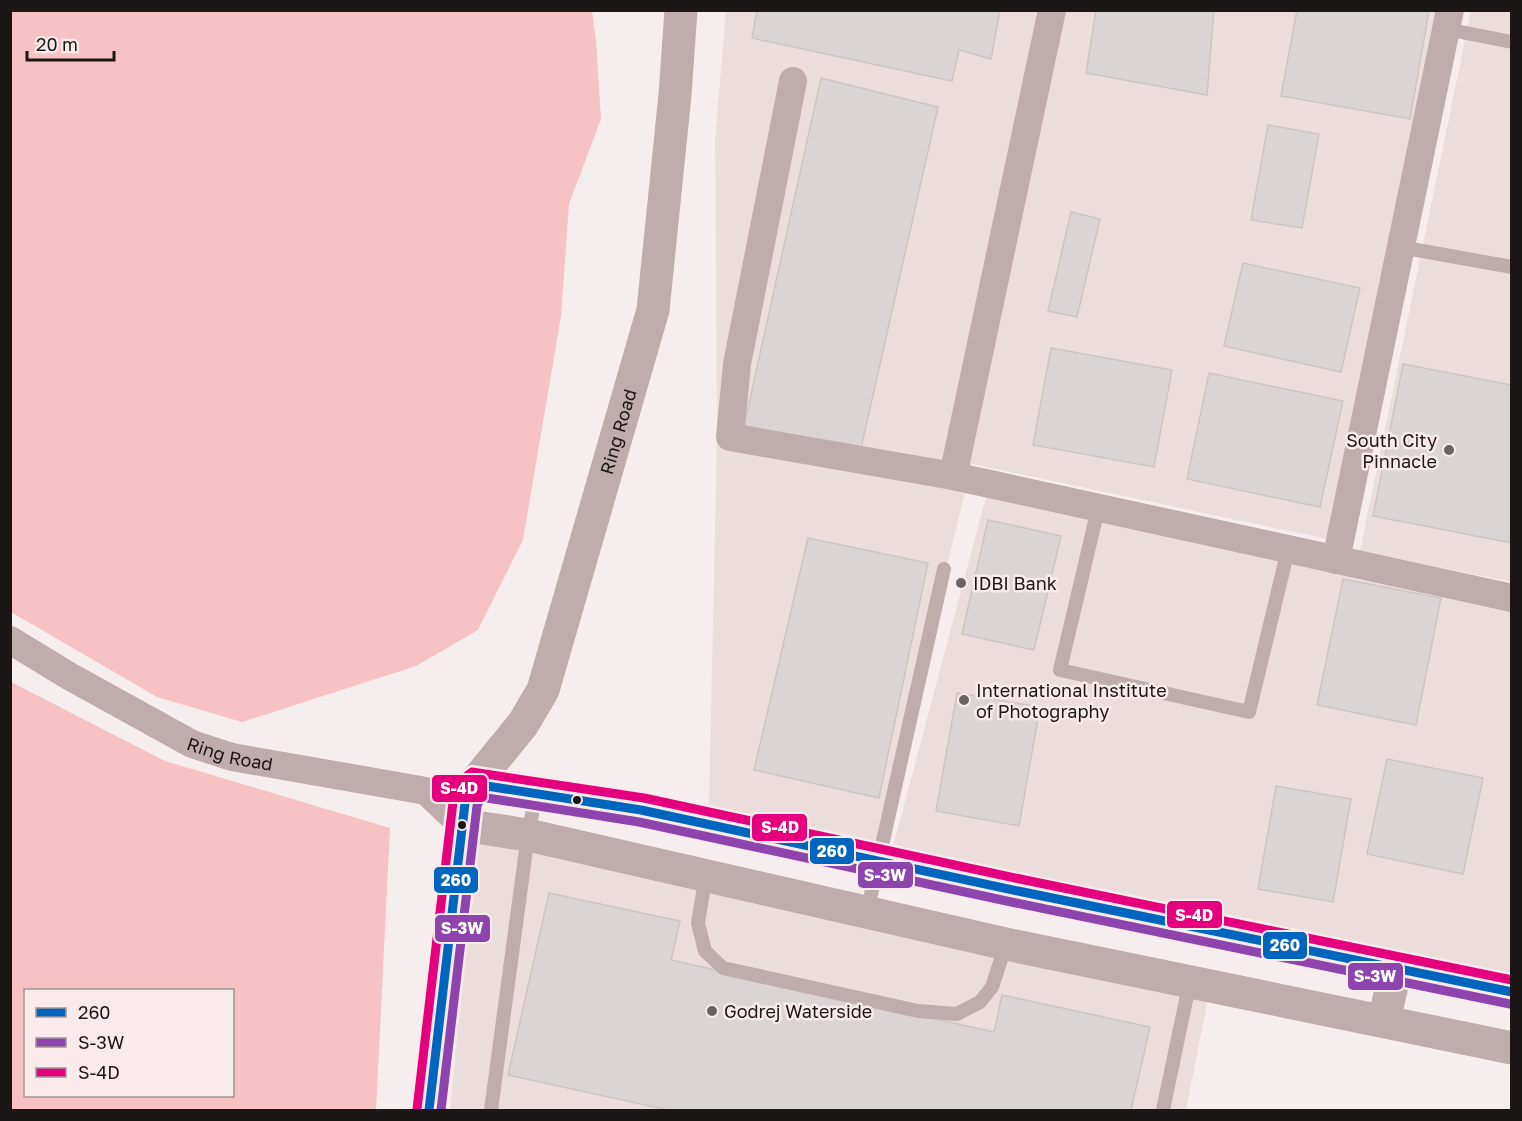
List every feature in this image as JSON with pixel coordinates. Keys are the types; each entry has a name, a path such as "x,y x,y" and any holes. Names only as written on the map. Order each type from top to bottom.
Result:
{"street":[{"name":"Ring Road","path":"429,1110 465,803 474,784 523,724 543,690 653,310 675,95 681,10"},
{"path":"952,476 1052,10"},
{"path":"1336,560 1448,20"},
{"path":"793,81 736,364 730,437 952,476 1512,598"},
{"name":"Ring Road","path":"10,640 69,676 192,744 232,757 426,791 474,784"},
{"path":"474,784 641,810 879,862 1512,992"},
{"path":"426,791 462,825 528,835 1006,944 1512,1048"},
{"path":"1384,1021 1396,968"}],"lane":[{"path":"1448,20 1512,42"},
{"path":"1400,247 1512,267"},
{"path":"1098,509 1060,670 1238,710 1249,712 1288,550"},
{"path":"867,912 944,569"},
{"path":"491,1110 528,835 536,794"},
{"path":"706,875 698,923 705,951 723,968 918,1011 957,1014 980,1002 992,987 1006,944"},
{"path":"1164,1110 1190,981"}],"shaded area":[{"path":"11,10 592,11 601,119 569,204 561,316 523,540 478,630 416,666 242,722 157,697 11,612"},
{"path":"726,11 1446,11 1327,539 972,464 879,842 709,808 717,432 715,140"},
{"path":"1471,11 1511,11 1511,582 1360,551"},
{"path":"987,493 1511,604 1511,993 890,858"},
{"path":"11,682 165,761 390,828 376,1110 11,1110"},
{"path":"476,840 1208,999 1186,1110 450,1110"}],"building":[{"path":"757,10 1000,10 991,59 959,50 952,81 752,38"},
{"path":"1096,10 1214,10 1207,95 1086,73"},
{"path":"1297,10 1429,11 1410,119 1281,96"},
{"path":"821,78 938,107 860,453 744,426"},
{"path":"1268,125 1319,134 1302,228 1251,220"},
{"path":"1071,212 1100,219 1077,317 1048,311"},
{"path":"1243,263 1360,288 1341,372 1224,346"},
{"path":"1051,348 1172,370 1154,467 1033,445"},
{"name":"South City Pinnacle","path":"1403,364 1512,385 1512,543 1373,516"},
{"path":"1209,373 1343,401 1320,507 1187,479"},
{"path":"988,520 1061,536 1034,650 962,634"},
{"path":"808,538 928,563 879,798 754,770"},
{"path":"1343,579 1441,598 1416,725 1317,705"},
{"path":"957,693 1040,707 1019,826 936,811"},
{"path":"1387,759 1483,778 1463,874 1367,854"},
{"path":"1276,786 1351,799 1333,902 1258,889"},
{"name":"Godrej Waterside","path":"549,893 680,921 671,960 994,1032 1002,995 1150,1027 1131,1110 668,1110 508,1075"}],"transit line":[{"name":"S-4D","path":"417,1109 453,802 464,778 472,772 644,798 1020,879 1512,980"},
{"name":"260","path":"429,1110 465,803 474,784 641,810 1018,891 1512,992"},
{"name":"S-3W","path":"441,1110 477,806 481,797 639,822 1016,903 1510,1004"}],"place":[{"name":"South City Pinnacle","path":"1449,450"},
{"name":"IDBI Bank","path":"961,583"},
{"name":"International Institute of Photography","path":"964,700"},
{"name":"Godrej Waterside","path":"712,1011"}]}
